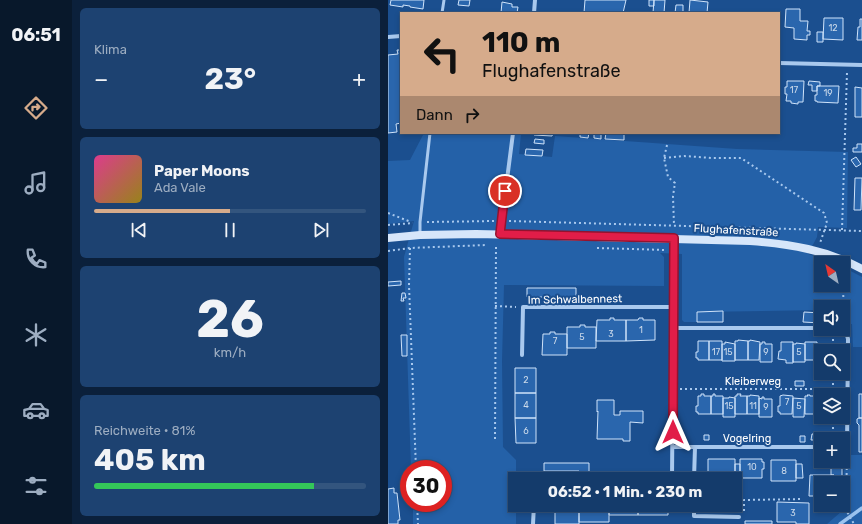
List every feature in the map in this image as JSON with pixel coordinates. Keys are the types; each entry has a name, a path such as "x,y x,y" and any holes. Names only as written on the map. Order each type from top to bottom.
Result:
{"street":[{"path":"534,12 535,0"},
{"path":"388,37 400,36"},
{"path":"780,63 862,65"},
{"path":"500,234 513,134"},
{"name":"Flughafenstraße","path":"388,238 420,235 500,234 769,242 818,250 841,258 862,268"},
{"path":"672,472 674,238"},
{"name":"Im Schwalbennest","path":"522,356 523,307 673,307"},
{"path":"674,328 814,328"},
{"path":"845,432 847,336"},
{"name":"Vogelring","path":"673,447 814,447"},
{"path":"694,472 695,447"},
{"path":"533,524 534,512"},
{"path":"694,512 694,516 740,517"}],"lane":[{"path":"442,12 444,0"},
{"path":"420,235 420,222 430,134"}],"path":[{"path":"842,230 847,65"},
{"path":"667,144 664,158 668,177 675,183 673,196 674,225"},
{"path":"664,158 684,156 741,158 824,212 827,223 818,250"},
{"path":"388,213 412,223"},
{"path":"388,225 463,220 862,231"},
{"path":"388,251 452,245 488,245"},
{"path":"495,439 496,245 503,245"},
{"path":"410,248 409,293 416,460"},
{"path":"596,248 674,250"},
{"path":"495,306 523,307"},
{"name":"Kleiberweg","path":"673,388 814,389"},
{"path":"846,468 847,513 853,523"},
{"path":"740,517 744,516 744,500 803,499"},
{"path":"417,512 418,524"}],"shaded area":[{"path":"423,134 521,134 519,154 552,157 555,136 737,149 848,152 847,228 818,227 817,237 808,254 814,256 814,292 850,292 850,271 862,277 862,347 853,347 852,324 850,324 850,300 814,300 814,310 697,312 697,322 684,322 682,320 682,254 660,253 664,257 664,286 504,285 502,361 503,447 516,460 516,472 508,472 508,512 516,512 516,524 413,524 413,512 452,512 452,460 411,460 404,257 414,221 388,224 388,161 410,160"},
{"path":"850,455 862,455 862,524 827,524 841,512 850,512 850,476 844,476 844,468 850,468"}],"building":[{"path":"391,0 424,0 423,9 403,5 403,7 390,5"},
{"path":"459,0 470,0 469,6 458,5"},
{"path":"585,0 626,0 623,12 584,12"},
{"path":"649,0 654,0 654,6 649,6"},
{"path":"654,0 665,0 664,12 653,12"},
{"path":"690,0 708,2 707,12 689,12"},
{"path":"502,2 512,4 512,7 518,7 517,12 501,12"},
{"path":"676,5 683,5 683,12 675,12"},
{"path":"786,9 800,9 800,21 808,21 807,31 810,31 810,35 807,35 807,40 794,39 794,28 785,27"},
{"path":"824,18 843,18 843,40 823,39"},
{"path":"860,19 862,19 862,40 857,40 858,27 860,27"},
{"path":"817,32 823,32 823,42 817,42"},
{"path":"397,50 400,50 400,123 396,124 397,132 388,133 388,55 398,54"},
{"path":"787,81 804,81 803,102 798,102 798,104 791,103 791,101 786,101 787,94 785,94 785,87 787,87"},
{"path":"809,81 820,82 820,86 817,86 817,91 812,91 812,85 808,85"},
{"path":"817,86 839,86 838,103 815,101"},
{"path":"855,87 862,88 862,117 855,117"},
{"path":"534,134 553,134 552,136"},
{"path":"580,134 589,134 588,138 580,137"},
{"path":"594,134 601,134 601,139 594,138"},
{"path":"606,134 624,134 624,140 605,139"},
{"path":"535,139 544,140 544,144 534,143"},
{"path":"857,144 862,144 862,152 853,152 853,148 857,148"},
{"path":"526,149 543,150 542,156 525,155"},
{"path":"856,157 861,164 856,167 851,160"},
{"path":"855,178 862,178 861,210 854,210"},
{"path":"401,281 401,285 388,286 388,282"},
{"path":"527,288 576,288 576,297 527,297"},
{"path":"402,293 405,293 406,298 403,298 404,301 401,301"},
{"path":"723,311 723,322 697,322 697,312"},
{"path":"804,312 814,313 814,323 803,322"},
{"path":"610,318 614,318 614,320 626,320 626,341 596,341 597,320 610,320"},
{"path":"639,318 643,318 643,320 655,320 655,340 626,341 626,320 638,320"},
{"path":"580,325 585,325 585,327 596,327 596,348 567,348 567,327 580,327"},
{"path":"550,332 555,332 555,334 567,334 567,355 542,355 543,334 550,334"},
{"path":"401,335 407,335 407,356 402,356"},
{"path":"698,341 709,341 709,360 698,360 698,358 696,358 696,352 698,352"},
{"path":"709,341 722,341 722,360 709,360"},
{"path":"735,341 748,341 748,360 735,360"},
{"path":"748,341 760,342 759,360 748,360"},
{"path":"725,342 735,344 735,361 722,361 722,344 725,344"},
{"path":"762,342 765,342 765,344 772,344 772,362 760,362 760,344 762,344"},
{"path":"781,342 793,342 793,363 786,363 786,360 778,359 779,351 781,351"},
{"path":"805,342 817,342 817,344 814,344 814,360 805,360"},
{"path":"793,344 805,344 805,362 793,362"},
{"path":"515,368 536,368 536,393 515,393"},
{"path":"795,381 804,381 804,386 795,386"},
{"path":"515,393 536,393 536,418 515,418"},
{"path":"701,394 704,394 704,396 711,396 711,414 698,414 698,412 696,412 696,406 698,406 698,396 701,396"},
{"path":"713,394 715,394 715,396 723,396 723,414 711,414 711,396 713,396"},
{"path":"737,394 741,394 740,396 747,396 747,414 735,414 735,396 737,396"},
{"path":"859,394 862,394 862,418 859,418"},
{"path":"807,395 814,396 814,414 805,414 805,396 808,396"},
{"path":"747,396 759,396 759,414 747,414"},
{"path":"780,396 793,396 792,414 780,414 780,412 778,412 778,406 780,406"},
{"path":"762,397 764,397 764,399 772,399 772,417 759,417 759,398 762,399"},
{"path":"723,398 735,398 735,417 723,417"},
{"path":"793,398 805,399 804,417 793,417"},
{"path":"597,400 614,400 614,415 620,415 620,411 643,411 643,423 630,422 630,441 623,441 623,439 597,439"},
{"path":"515,418 536,418 536,443 516,443"},
{"path":"862,418 862,452 859,452 859,425 857,423 857,419"},
{"path":"812,434 814,434 814,440 811,440"},
{"path":"704,435 709,435 709,440 704,440"},
{"path":"729,435 733,435 734,440 729,440"},
{"path":"740,436 745,436 745,440 741,440"},
{"path":"800,436 805,436 805,442 800,442"},
{"path":"708,459 735,459 735,472 708,472"},
{"path":"740,459 762,459 762,462 764,462 762,478 742,478 742,472 740,472"},
{"path":"771,460 796,460 796,481 771,481"},
{"path":"544,463 589,463 589,472 544,471"},
{"path":"735,464 740,464 740,472 735,472"},
{"path":"796,464 802,464 803,478 796,478"},
{"path":"831,468 842,468 842,476 831,475"},
{"path":"810,475 834,475 814,476 814,496 809,496"},
{"path":"394,488 394,493 397,493 400,520 398,520 398,524 388,524 388,489"},
{"path":"777,502 809,503 809,524 777,522"},
{"path":"555,512 579,512 579,524 555,524"},
{"path":"579,512 609,512 609,522 579,522"},
{"path":"609,512 638,512 638,515 609,515"},
{"path":"638,512 668,512 668,515 638,515"},
{"path":"745,521 772,521 772,524 745,524"}],"waterway":[{"path":"840,524 862,508"}],"route":[{"path":"505,191 500,234 674,238 673,432"}]}
